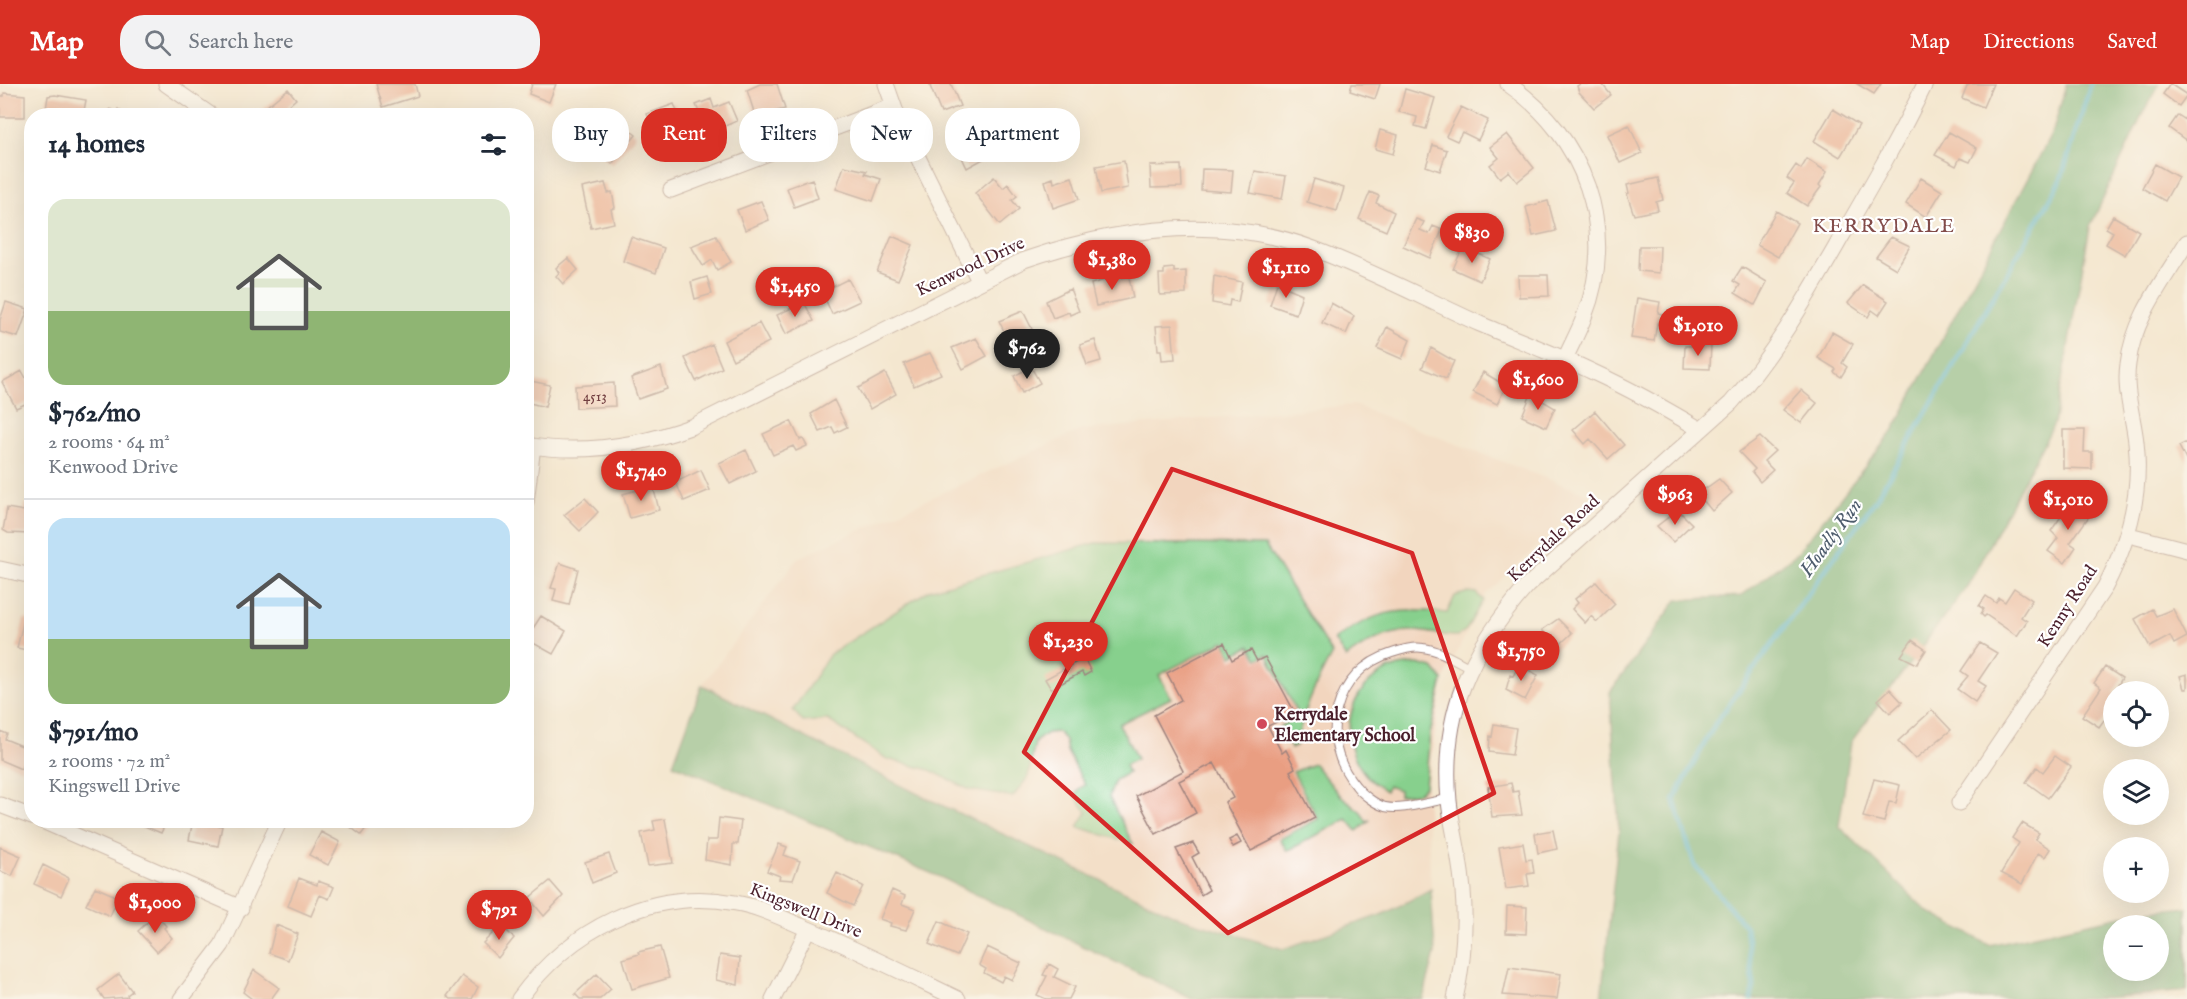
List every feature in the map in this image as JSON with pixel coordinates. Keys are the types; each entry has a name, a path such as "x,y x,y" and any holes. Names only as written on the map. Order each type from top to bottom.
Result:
{"street":[{"path":"886,84 893,106 979,281"},
{"path":"1508,84 1549,118 1569,145 1582,170 1594,207 1597,238 1593,287 1585,316 1565,359"},
{"name":"Kerrydale Road","path":"1455,999 1465,925 1459,859 1449,799 1450,737 1455,711 1469,667 1503,612 1527,586 1738,395 1784,336 1903,130 1925,84"},
{"path":"172,85 202,108"},
{"path":"670,190 893,106"},
{"name":"Kenwood Drive","path":"534,445 594,449 635,444 676,432 1024,260 1072,244 1113,234 1153,229 1234,231 1313,248 1508,336 1565,359 1655,403 1701,430"},
{"name":"Kenny Road","path":"1959,803 2105,587 2128,535 2138,487 2138,463 2127,390 2127,366 2140,318 2187,242"},
{"path":"2128,535 2187,550"},
{"path":"0,569 24,574"},
{"path":"0,805 24,814"},
{"path":"58,828 241,908"},
{"path":"181,999 210,963 241,908 276,828"},
{"name":"Kingswell Drive","path":"519,999 552,961 577,940 626,913 653,904 681,899 737,903 808,929 958,999"},
{"path":"773,999 808,929"}],"lane":[{"path":"1449,799 1386,807 1361,792 1340,764 1333,740 1337,712 1343,692 1351,681 1360,670 1379,657 1421,647 1441,652 1469,667"}],"highlighted area":[{"path":"1172,469 1412,553 1494,793 1228,933 1024,752"}],"shaded area":[{"path":"1354,405 1593,496 1485,595 1443,681 1426,788 1431,889 1386,913 1284,949 1181,918 918,794 702,685 798,558 1081,430"}],"green space":[{"path":"2066,84 2159,84 2090,227 2054,424 1968,585 1851,742 1839,826 1927,911 1989,945 2103,920 2103,981 2169,981 2169,915 2126,915 2187,907 2187,991 2090,999 1601,999 1619,831 1610,692 1677,600 1741,596 1797,553 1893,431 2053,131"},
{"path":"1095,543 1265,545 1332,654 1310,698 1296,746 1291,748 1280,726 1299,717 1267,654 1258,659 1250,646 1232,656 1224,641 1159,675 1171,698 1119,724 1137,759 1125,765 1128,773 1115,780 1109,797 1133,844 1078,827 1087,812 1075,796 1085,785 1067,751 1065,740 1058,732 1047,733 1035,742 1028,777 1013,797 970,790 930,770 887,759 828,720 803,722 793,710 830,654 929,590"},
{"path":"1469,592 1476,593 1483,600 1466,630 1457,636 1416,631 1401,632 1368,643 1346,658 1334,640 1348,630 1387,613 1430,611 1447,613 1455,596"},
{"path":"1418,664 1433,668 1443,680 1430,734 1425,786 1418,793 1399,795 1399,790 1388,786 1386,791 1366,775 1354,756 1349,735 1351,714 1359,695 1373,679 1393,668"},
{"path":"702,685 918,794 1181,918 1283,949 1386,913 1431,889 1435,954 1423,999 1192,999 940,877 673,764"},
{"path":"1314,764 1339,794 1361,812 1366,821 1370,820 1357,831 1347,819 1287,851 1280,839 1318,819 1293,772"}],"building":[{"path":"376,84 415,84 418,96 383,107"},
{"path":"532,84 556,84 549,102 529,94"},
{"path":"760,84 777,84 785,108 753,108 747,90"},
{"path":"951,84 960,106 945,108 945,112 941,113 930,86"},
{"path":"1352,84 1380,84 1375,99 1350,91"},
{"path":"1602,84 1611,95 1594,108 1579,92 1577,86"},
{"path":"1857,84 1881,84 1874,94"},
{"path":"1993,84 1983,107 1962,98 1967,86"},
{"path":"2170,84 2187,95 2179,106 2163,94"},
{"path":"288,89 296,99 288,106 290,108 264,108"},
{"path":"1405,89 1435,98 1426,129 1415,126 1417,117 1399,112"},
{"path":"4,93 25,95 24,117 0,117 0,96 4,96"},
{"path":"48,96 86,100 84,108 46,108"},
{"path":"711,99 714,108 697,108 696,105"},
{"path":"729,102 737,121 727,125 727,108 714,108"},
{"path":"674,104 676,108 663,108"},
{"path":"1461,107 1488,120 1478,140 1462,132 1457,141 1446,136"},
{"path":"1833,109 1859,125 1840,157 1814,141"},
{"path":"2178,115 2187,121 2187,141 2169,128"},
{"path":"1629,125 1642,153 1620,163 1607,135"},
{"path":"629,130 636,135 629,143"},
{"path":"1380,130 1398,135 1393,154 1375,149"},
{"path":"1949,132 1977,148 1970,162 1960,158 1956,166 1935,155"},
{"path":"1507,134 1534,168 1517,182 1509,171 1500,178 1490,165 1499,158 1490,147"},
{"path":"1433,145 1447,150 1440,171 1426,166"},
{"path":"1807,159 1827,172 1819,185 1821,187 1807,206 1787,193 1794,183 1787,178 1796,165 1801,169"},
{"path":"1124,161 1128,188 1101,193 1096,166"},
{"path":"964,162 978,162 967,168"},
{"path":"2155,164 2178,177 2165,201 2142,188"},
{"path":"1181,165 1182,187 1151,188 1150,166"},
{"path":"844,166 867,171 865,174 881,179 873,201 836,189"},
{"path":"1202,169 1233,170 1231,192 1201,190"},
{"path":"1255,171 1286,176 1282,199 1250,193"},
{"path":"994,177 1003,188 1008,184 1017,196 1012,200 1019,209 1000,225 975,193"},
{"path":"1072,177 1079,199 1053,208 1045,181 1053,178 1054,183"},
{"path":"1658,178 1663,200 1656,202 1658,210 1634,215 1627,194 1629,193 1627,185"},
{"path":"1921,178 1942,191 1926,217 1906,204"},
{"path":"812,179 818,198 794,207 787,188"},
{"path":"1314,179 1344,188 1337,211 1307,202"},
{"path":"605,183 608,193 612,192 615,208 611,209 614,223 591,228 582,188"},
{"path":"1370,192 1379,196 1376,203 1394,212 1386,231 1359,219"},
{"path":"761,201 769,220 745,230 737,210"},
{"path":"1548,201 1556,231 1533,236 1526,207"},
{"path":"1776,211 1797,223 1778,257 1757,245"},
{"path":"2113,216 2139,231 2125,255 2106,244 2113,232 2106,228"},
{"path":"1416,219 1424,222 1420,230 1429,234 1433,226 1442,230 1430,258 1403,246"},
{"path":"716,236 731,262 717,270 712,260 703,266 691,246"},
{"path":"892,236 913,245 898,280 877,272"},
{"path":"631,237 664,248 656,273 623,261"},
{"path":"1891,237 1910,246 1896,269 1876,257"},
{"path":"1639,246 1660,246 1659,273 1638,271"},
{"path":"1463,247 1490,259 1480,281 1453,269"},
{"path":"568,258 578,270 563,284 556,276 559,273 556,268"},
{"path":"1742,267 1767,282 1755,305 1735,293 1740,285 1733,281"},
{"path":"1174,268 1174,272 1186,271 1186,294 1160,295 1159,274 1164,274 1164,269"},
{"path":"1121,275 1121,278 1129,277 1133,298 1096,306 1091,284"},
{"path":"1518,275 1548,275 1549,296 1519,297"},
{"path":"1214,276 1242,282 1238,302 1230,300 1229,306 1212,303"},
{"path":"707,277 712,294 695,299 691,282"},
{"path":"848,279 860,301 832,314 822,292"},
{"path":"1277,283 1302,294 1296,314 1270,305"},
{"path":"1863,285 1888,301 1879,315 1872,310 1868,317 1848,303"},
{"path":"1070,289 1079,311 1053,318 1046,301"},
{"path":"1637,298 1660,302 1658,313 1666,315 1664,323 1657,323 1654,341 1631,338"},
{"path":"6,302 24,308 24,320 18,337 0,332 0,320"},
{"path":"804,302 814,321 786,334 777,315"},
{"path":"1331,303 1354,316 1346,334 1322,323"},
{"path":"1023,311 1032,329 1009,341 999,321"},
{"path":"759,323 769,342 733,360 724,341"},
{"path":"1172,325 1175,359 1162,360 1161,350 1158,350 1156,326"},
{"path":"1387,327 1410,340 1402,359 1377,348"},
{"path":"1832,332 1853,344 1842,363 1847,367 1841,377 1834,372 1836,369 1818,358"},
{"path":"976,338 987,356 963,369 952,348"},
{"path":"1095,340 1101,361 1087,365 1080,345"},
{"path":"1702,342 1711,343 1710,369 1684,368 1685,346 1702,346"},
{"path":"712,344 722,368 696,381 685,358"},
{"path":"1431,348 1454,361 1446,379 1422,368"},
{"path":"930,353 941,374 914,386 904,364"},
{"path":"661,367 667,389 638,399 631,378"},
{"path":"1031,367 1040,383 1022,393 1014,376"},
{"path":"22,371 24,404 16,408 2,382"},
{"path":"1483,372 1506,386 1497,404 1473,392"},
{"path":"885,373 896,394 870,409 858,388"},
{"path":"534,382 550,385 545,407 534,404"},
{"path":"614,383 615,406 576,408 575,386"},
{"path":"1801,390 1817,403 1801,423 1783,410"},
{"path":"1531,394 1555,408 1546,427 1522,416"},
{"path":"834,400 847,427 835,433 832,427 820,432 811,414"},
{"path":"1595,411 1624,445 1608,459 1590,439 1585,444 1573,430"},
{"path":"791,421 800,440 803,439 807,446 796,451 793,446 773,455 763,434"},
{"path":"2063,430 2085,430 2084,452 2092,452 2092,469 2063,468"},
{"path":"1760,437 1775,451 1764,461 1773,470 1760,482 1752,472 1755,469 1739,452"},
{"path":"2187,442 2187,462 2179,446"},
{"path":"746,450 756,471 730,484 719,463"},
{"path":"701,470 710,490 684,501 676,482"},
{"path":"1719,479 1732,493 1712,511 1698,494"},
{"path":"653,486 659,510 630,518 623,494"},
{"path":"585,498 598,512 580,531 564,515"},
{"path":"2071,502 2090,515 2070,543 2076,547 2065,563 2048,551 2058,538 2051,531"},
{"path":"7,508 24,511 24,534 8,533 3,530"},
{"path":"1678,510 1692,524 1673,542 1657,526"},
{"path":"560,563 578,569 569,605 553,601 556,589 551,588"},
{"path":"1596,582 1615,604 1597,622 1591,616 1585,623 1572,609 1578,603 1575,599"},
{"path":"2014,588 2032,600 2021,617 2027,621 2017,636 1986,615 1984,617 1981,614 1984,609 1979,606 1986,596 1996,603 1999,598 2005,602"},
{"path":"2152,609 2156,616 2173,609 2187,637 2174,644 2170,636 2150,647 2135,619"},
{"path":"541,616 566,631 553,654 534,643 534,627"},
{"path":"24,619 24,649 17,648"},
{"path":"1558,619 1572,633 1553,651 1539,637 1544,632 1542,630"},
{"path":"1912,640 1926,650 1917,664 1901,656"},
{"name":"Kerrydale Elementary School","path":"1224,643 1232,660 1251,650 1257,661 1265,657 1295,713 1268,726 1282,753 1286,750 1295,768 1290,771 1315,818 1251,851 1225,802 1233,798 1214,763 1179,781 1196,813 1156,834 1136,796 1183,771 1154,715 1181,700 1167,673"},
{"path":"1980,643 1997,653 1978,681 1986,686 1975,702 1957,689 1968,676 1961,671"},
{"path":"1084,658 1091,672 1084,676 1082,672 1051,689 1045,679"},
{"path":"1519,665 1538,675 1525,700 1506,690 1510,675 1513,676"},
{"path":"2105,667 2122,678 2120,681 2103,681 2103,721 2099,727 2082,716 2101,688 2094,683"},
{"path":"2187,674 2187,689 2184,689 2180,676"},
{"path":"1890,689 1902,702 1890,713 1878,700"},
{"path":"1932,710 1951,730 1915,759 1898,741"},
{"path":"1494,724 1516,728 1512,755 1489,752 1490,736 1492,737"},
{"path":"0,731 7,734 5,739 24,747 24,762 21,769 0,760"},
{"path":"2055,756 2071,767 2048,798 2026,782 2037,767 2043,772"},
{"path":"1874,779 1900,785 1896,803 1889,802 1884,822 1863,817"},
{"path":"1511,783 1513,792 1518,791 1522,815 1492,817 1488,787"},
{"path":"719,818 741,821 738,844 733,844 732,865 705,860 707,840 717,840"},
{"path":"665,819 673,863 648,866 641,833 655,830 653,821"},
{"path":"2022,823 2039,833 2035,839 2050,849 2045,857 2038,853 2022,884 2001,873 2019,843 2012,838"},
{"path":"149,828 163,828 161,833"},
{"path":"191,828 222,828 218,846 189,840"},
{"path":"352,828 366,828 361,835"},
{"path":"1553,830 1557,849 1538,853 1535,833"},
{"path":"321,832 340,842 328,865 309,855"},
{"path":"1237,836 1241,843 1233,847 1229,840"},
{"path":"1193,843 1199,853 1192,857 1209,890 1201,895 1176,849"},
{"path":"1523,843 1526,860 1532,859 1534,873 1527,874 1529,886 1506,889 1499,847"},
{"path":"779,844 787,847 784,855 800,861 793,880 779,879 780,876 767,871"},
{"path":"0,847 21,856 12,876 0,871"},
{"path":"609,854 616,873 592,883 585,862"},
{"path":"43,865 69,878 61,896 34,884"},
{"path":"837,873 863,886 853,906 827,893"},
{"path":"299,878 317,885 318,881 334,887 329,899 320,895 311,916 288,906"},
{"path":"550,881 563,896 544,916 529,898"},
{"path":"95,887 118,897 110,916 86,905"},
{"path":"892,890 905,896 902,904 915,909 906,930 890,926 891,923 880,919"},
{"path":"1507,906 1527,907 1526,934 1506,933"},
{"path":"153,917 157,921 160,919 172,938 157,952 138,931"},
{"path":"939,921 967,934 957,956 929,944"},
{"path":"276,925 298,934 288,960 269,953"},
{"path":"501,925 514,938 498,958 483,943"},
{"path":"660,947 669,978 632,989 623,959 639,954 638,952"},
{"path":"987,947 1021,963 1012,980 1004,976 1001,982 984,973 986,969 979,965"},
{"path":"720,955 740,958 738,985 716,980"},
{"path":"1049,964 1058,969 1054,977 1075,987 1069,999 1046,999 1037,995 1047,976 1043,975"},
{"path":"1509,967 1561,974 1557,999 1503,995"},
{"path":"254,970 279,988 271,999 252,999 243,992"},
{"path":"119,974 132,991 127,995 128,997 104,999 98,990"},
{"path":"597,974 611,989 600,999 580,999 575,994"},
{"path":"462,976 478,987 472,999 451,999 447,996"}],"waterway":[{"name":"Hoadly Run","path":"1751,999 1754,986 1746,927 1695,866 1674,800 1715,724 1876,499 2060,182 2091,84"}],"place":[{"name":"Kerrydale Elementary School","path":"1262,724"}],"district":[{"name":"KERRYDALE","path":"1884,225"}]}
